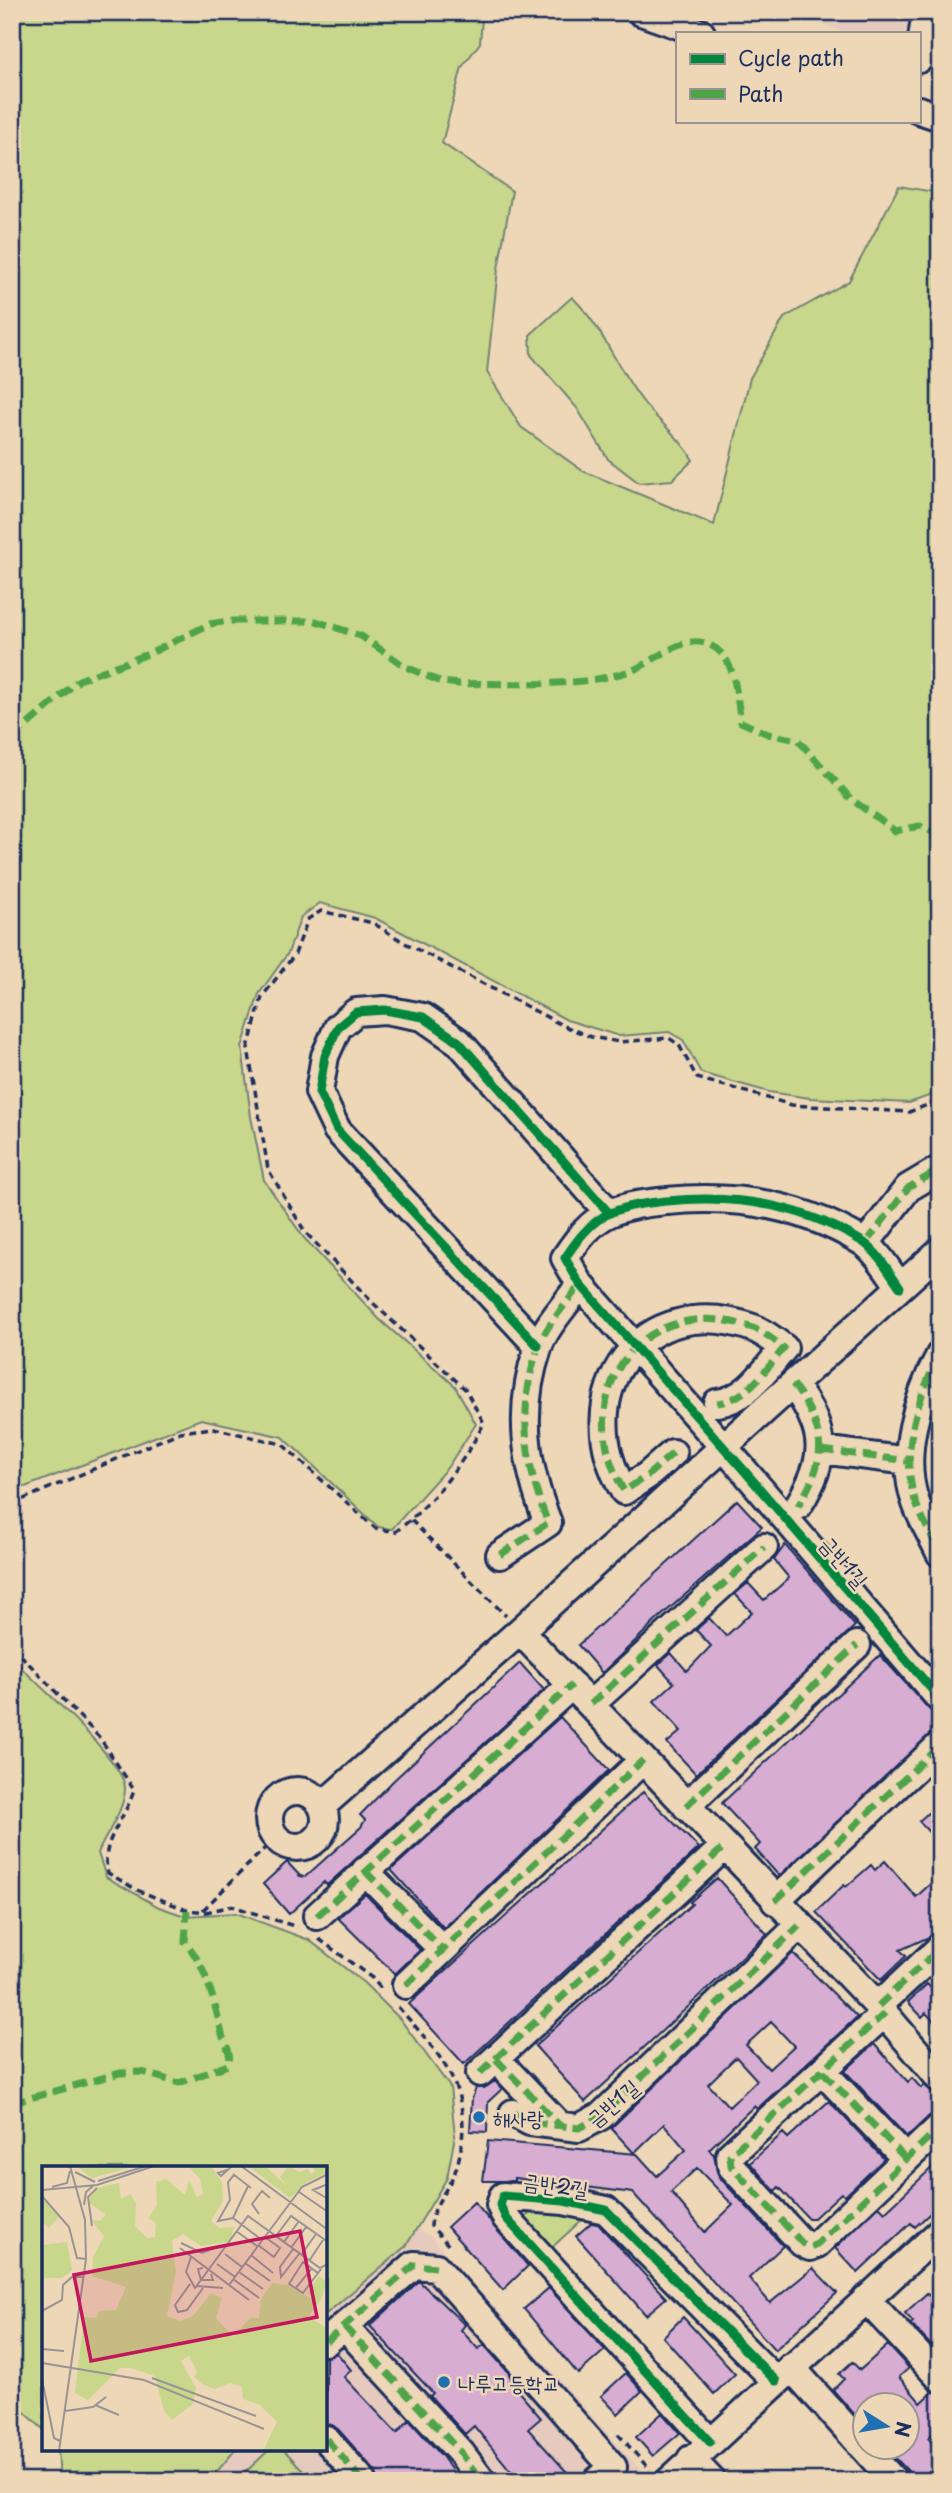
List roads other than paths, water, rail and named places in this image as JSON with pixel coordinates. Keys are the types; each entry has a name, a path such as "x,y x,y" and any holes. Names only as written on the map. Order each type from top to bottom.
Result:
{"street":[{"path":"641,12 698,32"},
{"path":"920,52 926,12"},
{"path":"920,110 940,117"},
{"path":"538,1346 337,1130 319,1092 325,1056 338,1027 356,1012 385,1010 423,1017 459,1042 609,1213 641,1204 695,1198 747,1200 807,1213 866,1243 900,1287"},
{"path":"866,1243 908,1188 940,1169"},
{"name":"금반1길","path":"609,1213 582,1233 565,1258 580,1284 940,1699"},
{"path":"322,1806 940,1251"},
{"path":"500,1555 548,1523 532,1482 526,1434 527,1398 538,1346 580,1284"},
{"path":"673,1453 624,1491 609,1466 603,1435 606,1404 614,1375 634,1345 660,1328 689,1320 720,1320 755,1328 784,1348 755,1382 732,1401 717,1403"},
{"path":"940,1355 919,1402 909,1461 915,1501 940,1553"},
{"path":"793,1384 810,1408 821,1450 816,1477 798,1506"},
{"path":"821,1450 909,1461"},
{"path":"591,1704 764,1547"},
{"path":"520,1631 936,2067"},
{"path":"686,1805 857,1645"},
{"path":"308,1925 572,1685"},
{"path":"775,1901 940,1745"},
{"path":"406,1985 643,1760"},
{"path":"300,1791 309,1793 322,1806 324,1825 315,1841 298,1848 288,1846 275,1837 269,1817 271,1808 283,1794 300,1791"},
{"name":"금반1길","path":"725,1846 488,2066 559,2125 579,2129 601,2116 799,1926"},
{"path":"365,1871 442,1949"},
{"path":"940,1948 823,2071 730,2155 729,2161 802,2244 810,2247 817,2244 940,2127"},
{"path":"823,2071 906,2159"},
{"path":"513,2113 530,2122 559,2125"},
{"name":"금반2길","path":"712,2481 700,2450 506,2218 500,2205 503,2196 564,2201 606,2210 894,2481"},
{"path":"662,2478 700,2450 940,2232"},
{"path":"482,2481 461,2453 335,2334 414,2265 445,2259 613,2467 597,2481"},
{"path":"866,2298 940,2378"},
{"path":"327,2440 363,2481"}],"place":[{"name":"해사랑","path":"479,2117"},
{"name":"나루고등학교","path":"444,2382"}]}
